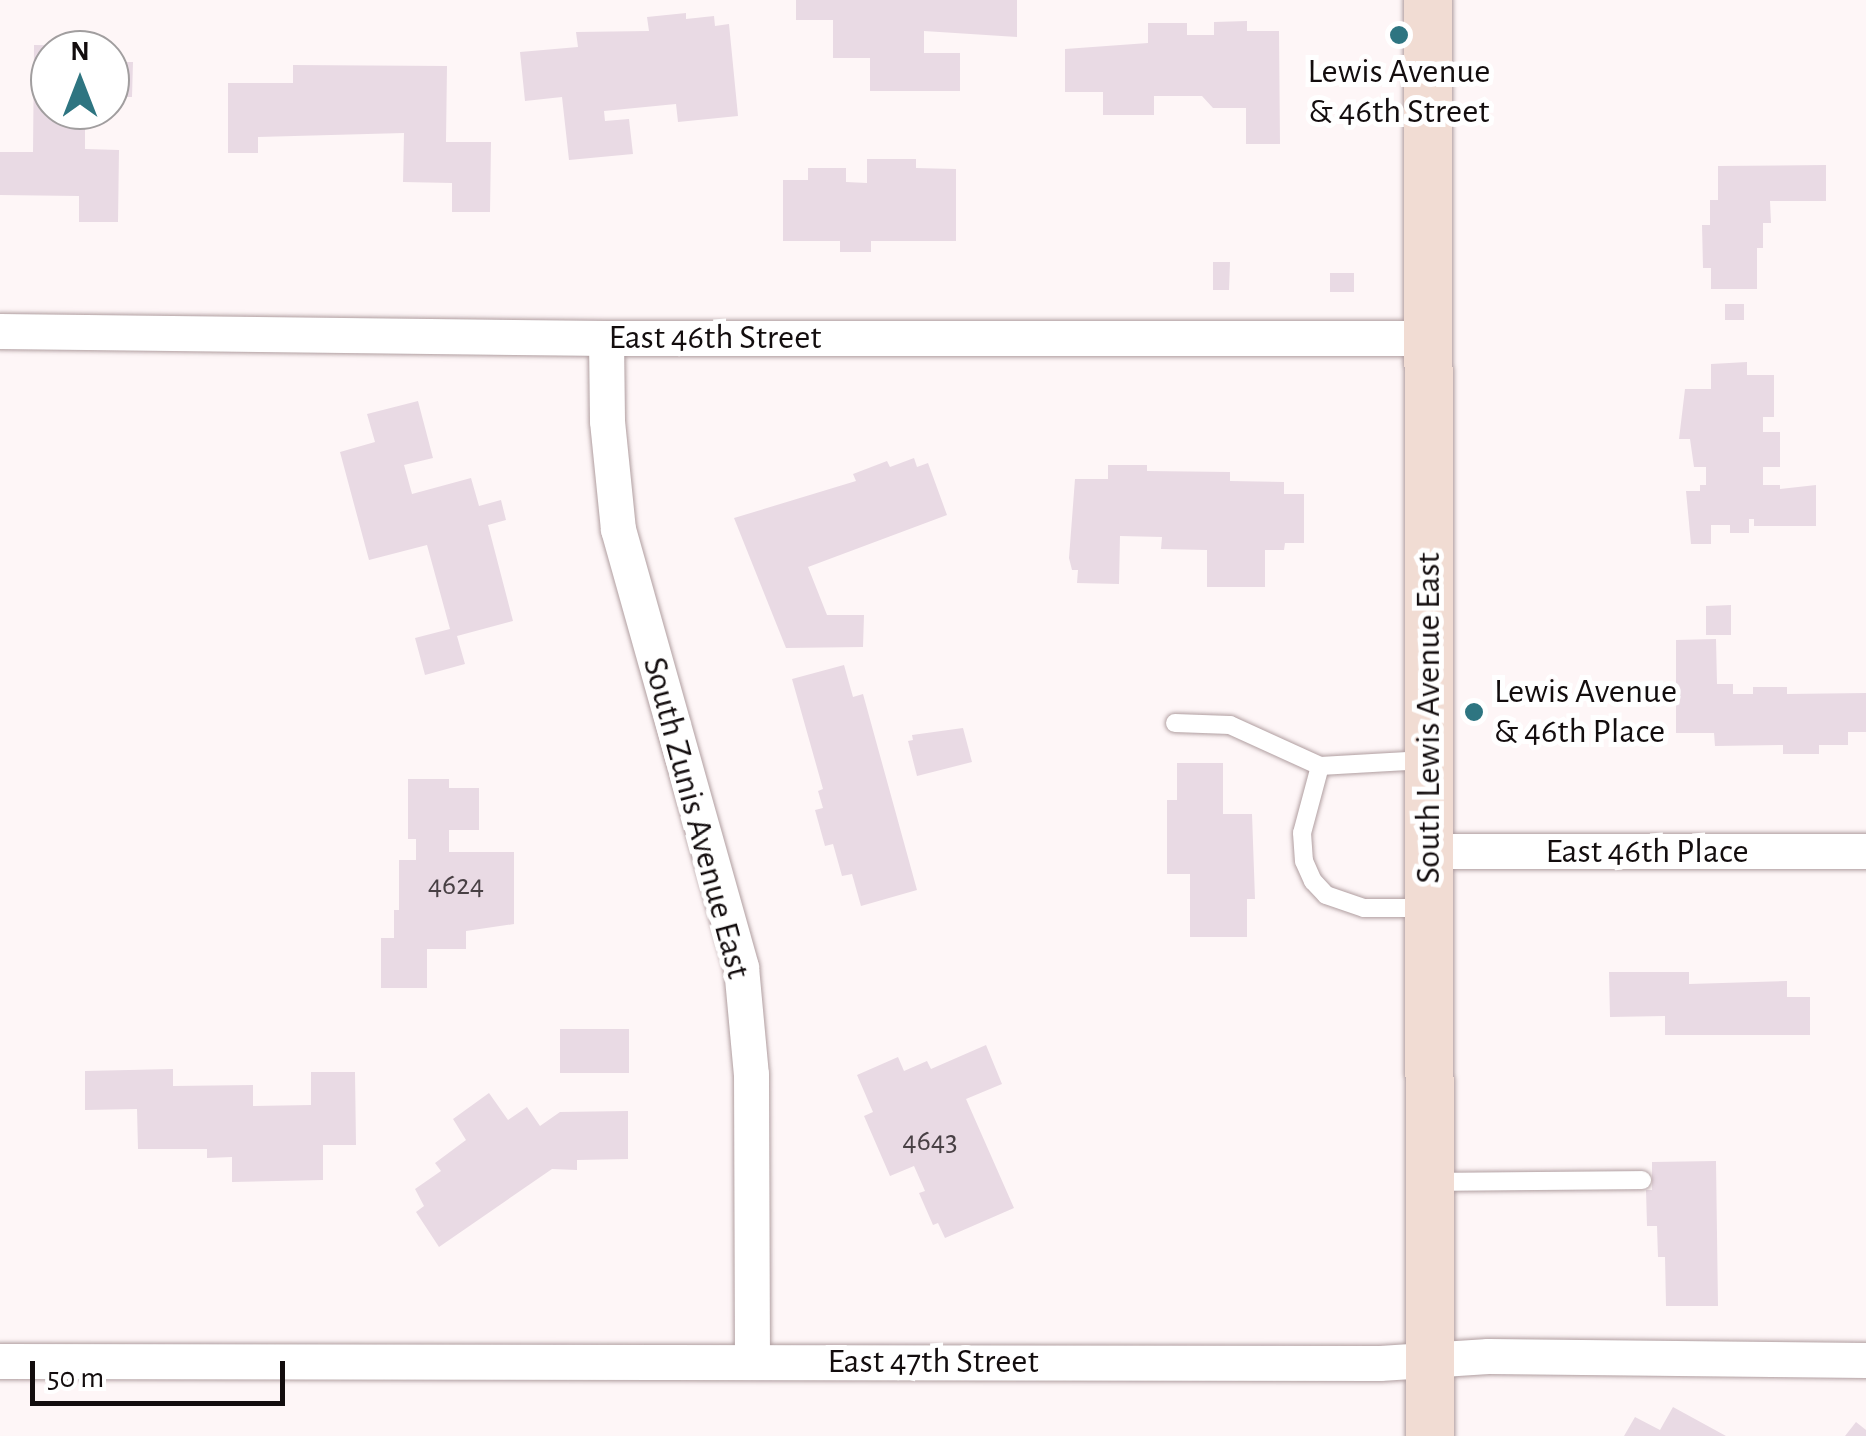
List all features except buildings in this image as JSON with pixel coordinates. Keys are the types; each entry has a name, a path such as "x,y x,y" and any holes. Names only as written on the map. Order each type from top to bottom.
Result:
{"main road":[{"name":"South Lewis Avenue East","path":"1428,0 1430,1436"}],"street":[{"name":"East 46th Street","path":"0,331 606,338 1429,338"},
{"name":"South Zunis Avenue East","path":"606,338 607,420 618,529 741,967 751,1074 752,1362"},
{"name":"East 46th Place","path":"1429,851 1866,852"},
{"name":"East 47th Street","path":"0,1361 1429,1360 1488,1356 1866,1360"}],"lane":[{"path":"1175,722 1230,726 1320,766 1429,760"},
{"path":"1320,766 1302,833 1304,862 1313,881 1326,896 1354,906 1429,908"},
{"path":"1429,1182 1642,1180"}],"place":[{"name":"Lewis Avenue & 46th Street","path":"1399,35"},
{"name":"Lewis Avenue & 46th Place","path":"1474,712"}]}
